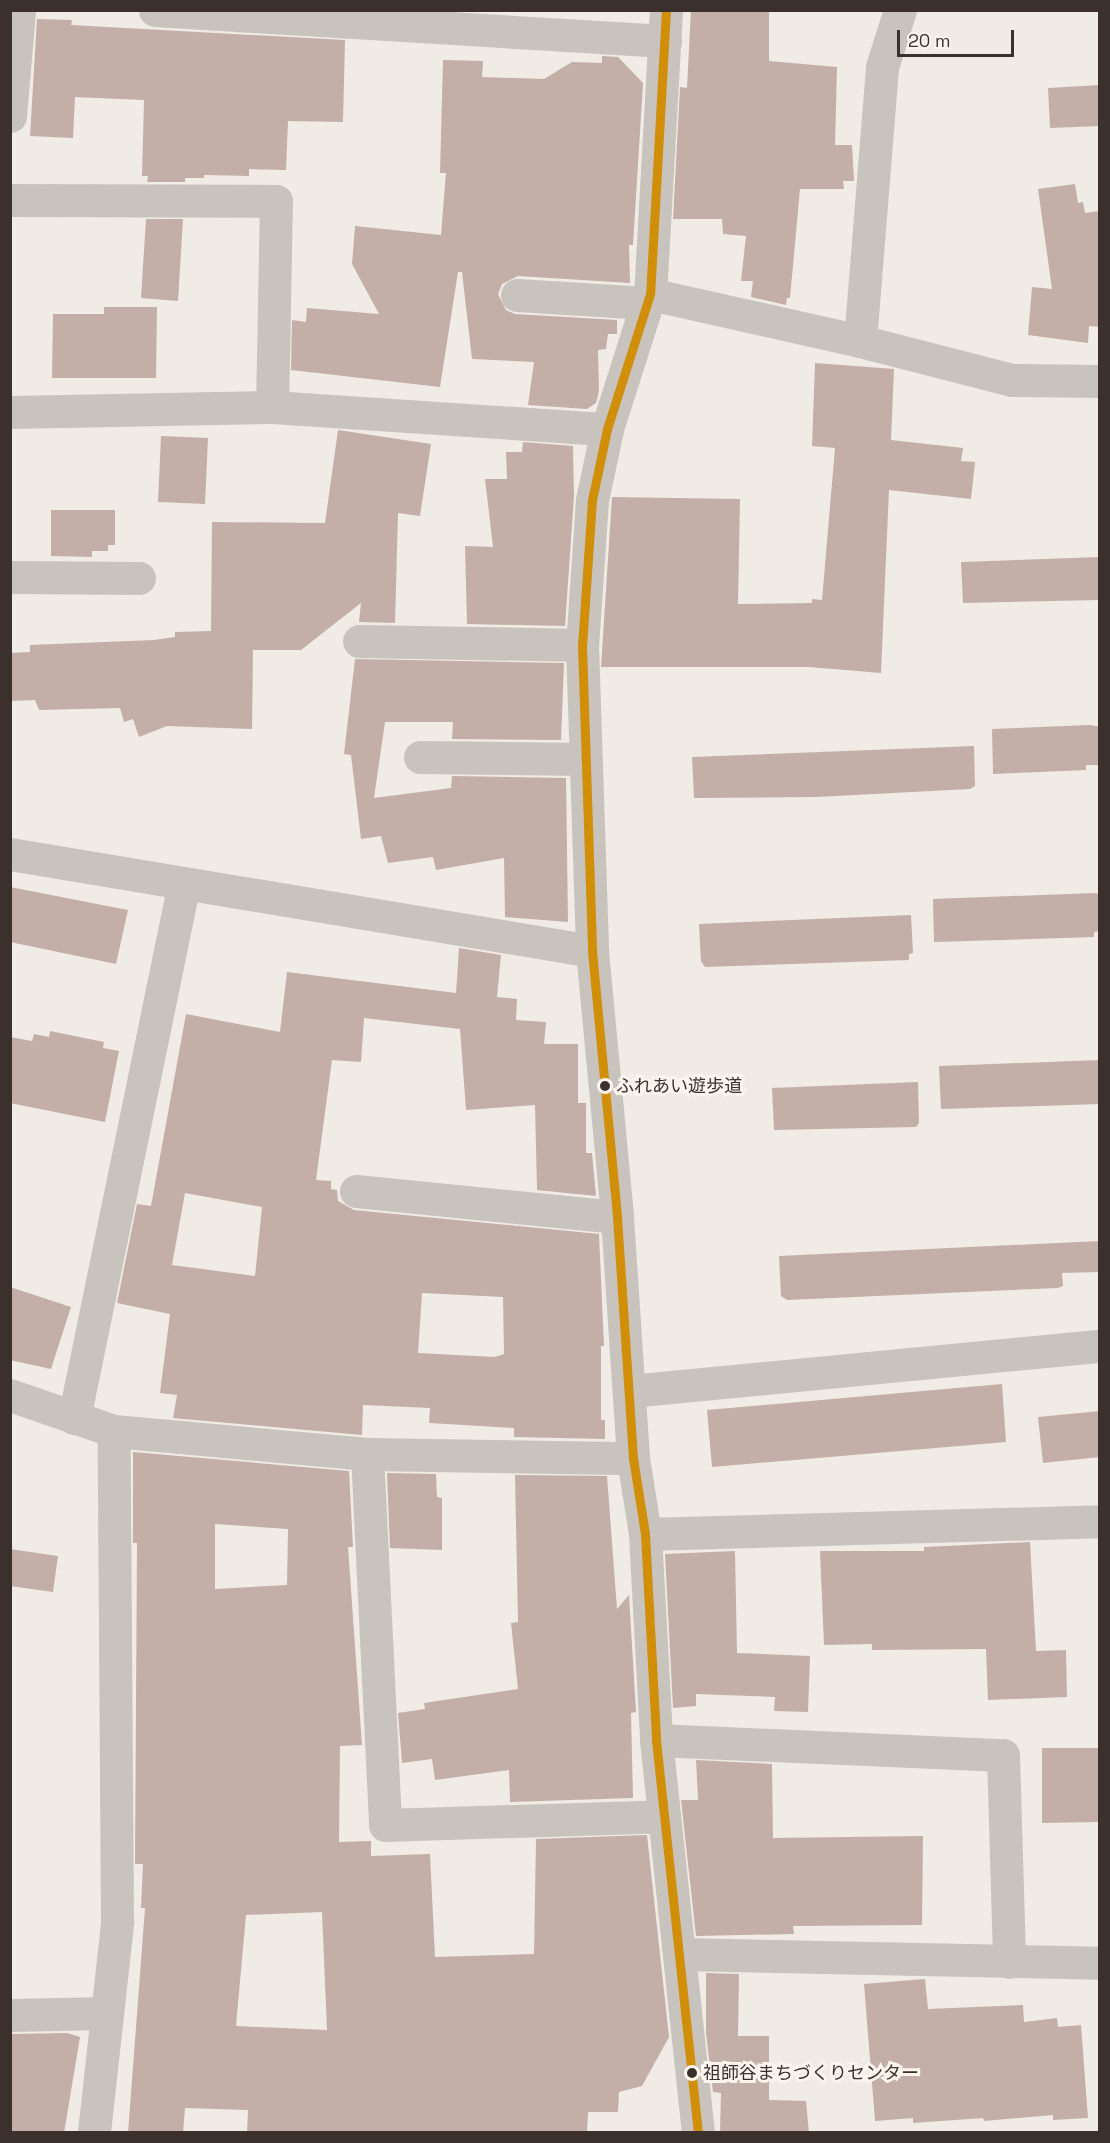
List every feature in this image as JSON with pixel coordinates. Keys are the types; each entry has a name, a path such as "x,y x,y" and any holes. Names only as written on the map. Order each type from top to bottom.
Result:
{"street":[{"path":"10,116 19,10"},
{"path":"154,10 665,26 649,299 607,429 592,500 582,645 592,951 617,1217 633,1458 645,1534 656,1740 698,2133"},
{"path":"860,341 882,67 900,10"},
{"path":"10,200 276,201 272,407"},
{"path":"517,295 649,299 860,341 1012,380 1100,381"},
{"path":"10,412 272,407 607,429"},
{"path":"10,577 139,578"},
{"path":"359,641 582,645"},
{"path":"420,757 584,759"},
{"path":"10,854 592,951"},
{"path":"74,1418 184,883"},
{"path":"356,1191 617,1217"},
{"path":"630,1391 1100,1346"},
{"path":"10,1395 114,1431 367,1454 633,1458"},
{"path":"94,2133 117,1922 114,1431"},
{"path":"367,1454 385,1825 664,1816"},
{"path":"645,1534 1100,1521"},
{"path":"656,1740 1003,1755 1009,1962"},
{"path":"679,1954 1100,1963"},
{"path":"10,2015 107,2013"}],"building":[{"path":"691,10 769,10 769,61 837,67 835,145 852,145 854,181 843,181 844,189 800,189 790,298 787,298 786,305 751,297 753,281 741,281 746,236 723,234 722,219 673,219 680,87 687,88"},
{"path":"37,19 72,20 71,25 345,40 343,122 288,121 286,170 249,169 249,176 204,175 204,178 185,178 185,182 147,182 148,176 142,176 144,100 75,97 73,138 30,136"},
{"path":"602,56 618,57 643,83 633,245 629,245 630,283 518,276 502,284 498,294 506,310 515,314 617,320 617,334 608,334 606,349 598,350 599,391 596,403 587,409 528,405 534,362 472,359 462,272 458,272 440,387 291,370 292,320 306,322 307,308 379,314 352,264 355,226 441,235 446,173 440,173 443,60 483,61 482,77 544,79 572,62 602,63"},
{"path":"1100,85 1100,126 1050,128 1048,88"},
{"path":"1075,184 1078,203 1083,202 1085,213 1100,211 1100,327 1089,326 1088,343 1028,335 1032,287 1052,289 1038,189"},
{"path":"146,219 183,219 178,301 141,298"},
{"path":"104,307 157,307 156,378 52,378 53,314 104,314"},
{"path":"815,363 894,369 891,440 963,448 961,461 975,462 971,499 889,490 881,673 809,667 601,667 612,497 740,499 738,604 812,603 812,599 822,600 835,448 812,446"},
{"path":"338,430 431,444 420,516 398,513 395,623 359,622 361,603 301,650 253,650 252,729 167,726 139,737 133,719 124,722 120,708 39,710 35,700 10,701 10,653 30,652 30,645 154,640 175,637 175,632 211,631 212,522 325,523"},
{"path":"161,436 208,438 205,504 158,502"},
{"path":"523,442 573,446 574,496 565,626 467,624 465,546 493,547 485,479 507,479 506,452 522,452"},
{"path":"51,510 115,510 115,545 108,545 108,551 92,551 92,557 51,556"},
{"path":"1100,557 1100,600 963,603 961,562"},
{"path":"355,659 564,663 561,740 452,739 453,722 385,722 374,798 451,788 452,776 566,778 568,922 505,917 504,858 436,870 433,857 388,863 381,836 361,839 351,755 344,754"},
{"path":"1090,725 1100,727 1100,765 1086,765 1086,770 993,774 992,729"},
{"path":"974,746 975,786 970,789 816,797 694,798 692,757"},
{"path":"10,887 128,910 116,964 10,942"},
{"path":"1096,893 1100,895 1100,931 1094,932 1094,937 934,942 933,899"},
{"path":"911,915 913,953 909,954 909,960 705,967 701,961 699,924"},
{"path":"459,948 501,955 497,997 517,999 516,1020 546,1022 544,1044 578,1044 578,1103 586,1103 586,1153 592,1153 596,1196 537,1190 535,1105 466,1110 460,1029 364,1018 361,1062 332,1060 316,1180 331,1181 331,1189 337,1190 338,1201 354,1210 599,1234 604,1346 601,1346 601,1420 605,1420 605,1439 514,1437 514,1428 429,1423 430,1408 363,1405 362,1435 173,1418 177,1395 160,1393 170,1314 117,1303 137,1204 151,1206 186,1014 280,1032 287,972 456,993","holes":["185,1193 262,1207 255,1276 172,1265","422,1293 503,1297 504,1354 495,1357 418,1353"]},
{"path":"50,1031 104,1042 103,1048 119,1051 105,1122 10,1103 10,1037 32,1041 34,1034 49,1037"},
{"path":"1100,1060 1100,1104 941,1109 939,1066"},
{"path":"918,1082 919,1123 916,1127 774,1130 772,1088"},
{"path":"1100,1241 1100,1272 1062,1273 1063,1286 1058,1288 787,1300 781,1296 779,1256"},
{"path":"10,1287 71,1307 51,1369 10,1360"},
{"path":"1002,1384 1006,1442 712,1467 707,1410"},
{"path":"1100,1411 1100,1457 1043,1463 1038,1417"},
{"path":"133,1452 349,1471 353,1547 348,1547 362,1745 340,1746 339,1842 371,1841 371,1856 430,1854 435,1957 534,1954 536,1839 647,1835 669,2037 642,2086 619,2092 618,2112 588,2112 587,2133 247,2133 248,2110 185,2108 183,2133 128,2133 145,1908 141,1908 143,1864 135,1864 137,1543 133,1543","holes":["215,1524 288,1529 287,1585 215,1589","322,1912 327,2030 236,2026 246,1915"]},
{"path":"387,1473 436,1474 437,1497 442,1498 442,1550 390,1548"},
{"path":"515,1475 607,1476 617,1609 629,1595 636,1712 631,1713 633,1798 510,1802 509,1770 435,1780 432,1759 402,1763 398,1713 425,1709 424,1703 518,1689 511,1623 518,1622"},
{"path":"1030,1542 1036,1651 1066,1650 1067,1697 988,1700 986,1649 872,1650 872,1644 824,1645 820,1551 924,1551 924,1547"},
{"path":"10,1549 58,1556 53,1592 10,1586"},
{"path":"735,1551 737,1653 810,1656 808,1712 774,1711 775,1697 696,1694 696,1706 673,1708 665,1554"},
{"path":"1042,1748 1100,1748 1100,1822 1042,1823"},
{"path":"696,1760 772,1764 773,1838 923,1836 922,1925 793,1926 794,1934 696,1936 681,1800 698,1800"},
{"path":"706,1973 739,1974 738,2036 769,2036 769,2100 806,2101 809,2133 720,2133 721,2093 713,2092 706,2033"},
{"path":"925,1979 928,2009 1023,2005 1024,2022 1057,2018 1058,2027 1081,2025 1088,2118 1053,2120 1053,2115 984,2121 983,2118 913,2123 913,2118 875,2121 864,1984"},
{"path":"67,2033 80,2037 64,2133 10,2133 10,2034"}],"transit line":[{"path":"666,10 650,294 607,429 592,500 582,645 592,951 617,1217 633,1458 645,1534 656,1740 698,2132"}],"place":[{"name":"ふれあい遊歩道","path":"605,1086"},
{"name":"祖師谷まちづくりセンター","path":"692,2073"}]}
